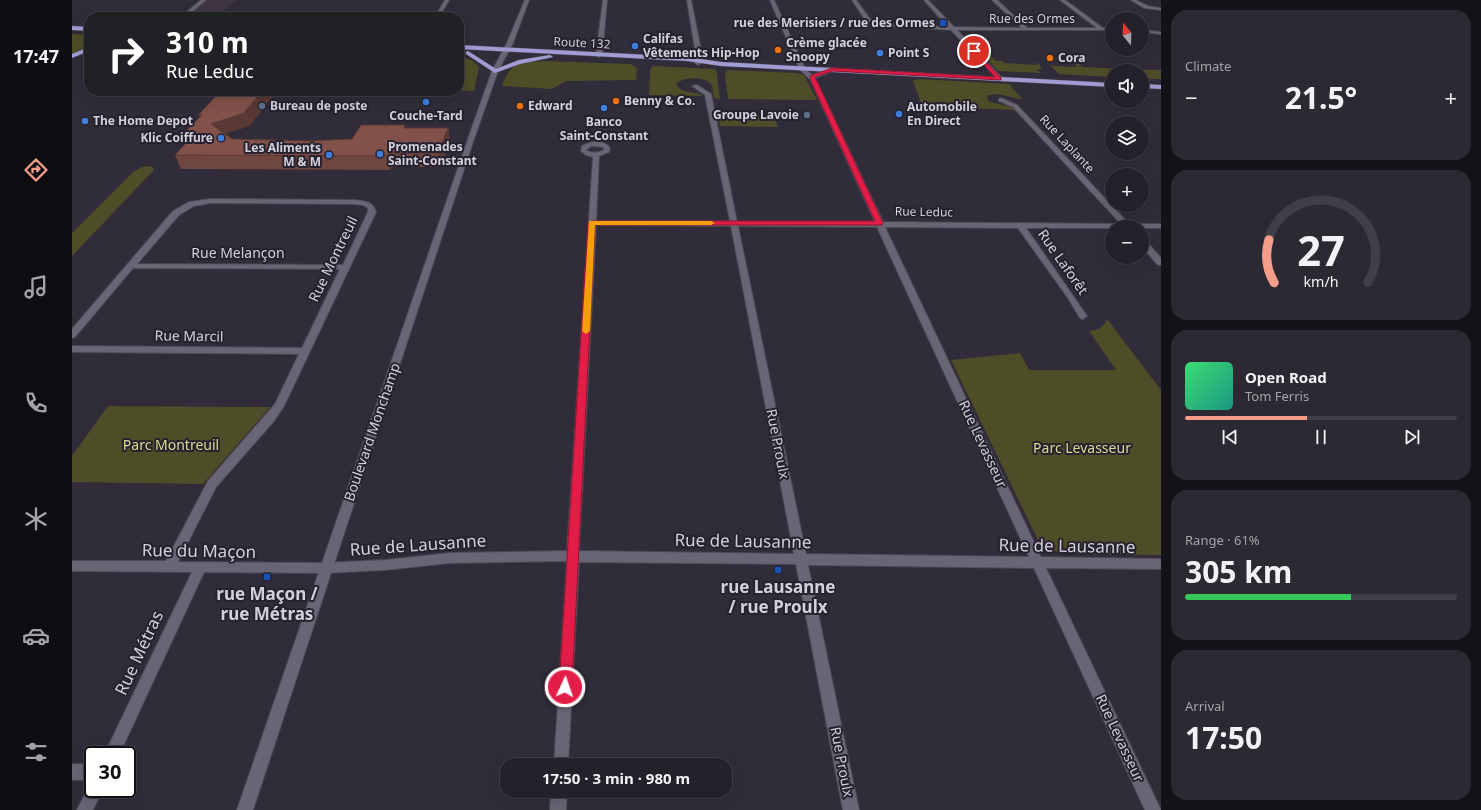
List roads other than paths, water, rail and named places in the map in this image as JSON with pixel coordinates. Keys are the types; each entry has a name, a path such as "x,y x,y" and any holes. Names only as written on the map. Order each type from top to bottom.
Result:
{"highway":[{"path":"72,28 84,29"},
{"path":"72,31 84,30"},
{"name":"Route 132","path":"464,48 550,57 801,68 1105,85"},
{"path":"72,56 84,51"},
{"name":"Route 132","path":"464,53 505,52 599,55 687,59 700,63"},
{"path":"468,53 496,71 519,62 550,57"},
{"path":"1149,86 1161,87"}],"street":[{"path":"189,12 204,0"},
{"path":"439,12 447,0"},
{"name":"Boulevard Monchamp","path":"245,810 325,568 472,136 496,71 527,0"},
{"path":"599,55 605,0"},
{"path":"689,0 700,63"},
{"path":"772,0 800,62 801,68"},
{"name":"Rue des Ormes","path":"854,0 868,20 872,22 953,28 1102,29"},
{"path":"926,0 1000,79"},
{"path":"994,0 1026,29"},
{"path":"1062,0 1102,29"},
{"path":"1133,0 1146,7 1161,8"},
{"path":"1149,32 1161,33"},
{"name":"Rue Levasseur","path":"801,68 812,78 1153,810"},
{"path":"812,78 816,75 832,70"},
{"name":"Rue Proulx","path":"695,86 708,94 851,810"},
{"name":"Rue Laplante","path":"1001,100 1009,102 1015,106 1121,220"},
{"path":"561,758 596,155"},
{"name":"Rue Montreuil","path":"72,335 176,213 185,206 196,202 365,203 371,207 372,212 275,412 212,484 169,567"},
{"name":"Rue Leduc","path":"592,223 880,223 1105,226"},
{"name":"Rue Laforêt","path":"1020,224 1083,316"},
{"name":"Rue Leduc","path":"1149,226 1161,226"},
{"path":"1149,250 1161,263"},
{"name":"Rue Melançon","path":"131,266 344,267"},
{"name":"Rue Marcil","path":"72,349 305,351"},
{"name":"Rue de Lausanne","path":"325,568 385,565 450,558 573,556 1161,564"},
{"name":"Rue du Maçon","path":"72,566 325,568"},
{"name":"Rue Métras","path":"115,746 200,568"},
{"path":"72,772 84,772"},
{"path":"85,810 91,798"},
{"path":"558,810 559,798"}],"place":[{"name":"rue des Merisiers / rue des Ormes","path":"943,23"},
{"name":"Califas Vêtements Hip-Hop","path":"635,46"},
{"name":"Crème glacée Snoopy","path":"778,50"},
{"name":"Point S","path":"880,53"},
{"name":"Cora","path":"1050,58"},
{"name":"Benny & Co.","path":"616,101"},
{"name":"Couche-Tard","path":"426,102"},
{"name":"Bureau de poste","path":"262,106"},
{"name":"Edward","path":"520,106"},
{"name":"Banco Saint-Constant","path":"604,108"},
{"name":"Automobile En Direct","path":"899,114"},
{"name":"Groupe Lavoie","path":"807,115"},
{"name":"The Home Depot","path":"85,121"},
{"name":"Klic Coiffure","path":"221,138"},
{"name":"Promenades Saint-Constant","path":"380,154"},
{"name":"Les Aliments M & M","path":"329,155"},
{"name":"rue Lausanne / rue Proulx","path":"778,570"},
{"name":"rue Maçon / rue Métras","path":"267,577"}],"park label":[{"name":"Parc Montreuil","path":"171,445"},
{"name":"Parc Levasseur","path":"1082,448"}]}
